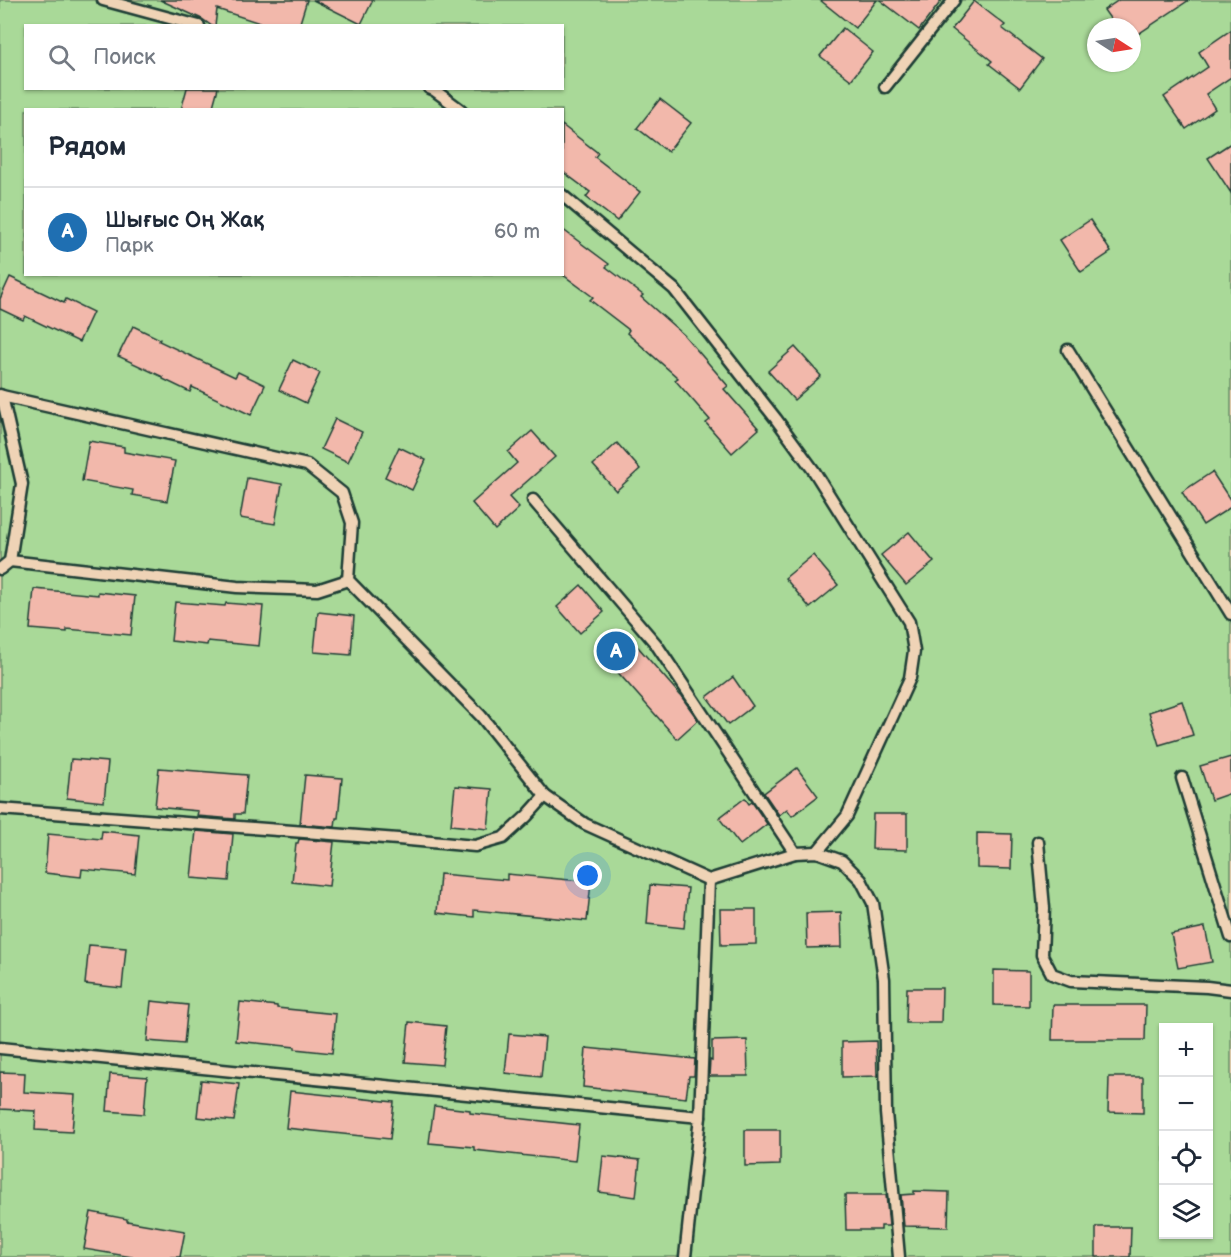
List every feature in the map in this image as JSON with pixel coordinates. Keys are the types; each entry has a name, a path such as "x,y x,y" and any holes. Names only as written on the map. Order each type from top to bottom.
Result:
{"lane":[{"path":"103,0 192,24"},
{"path":"885,87 954,0"},
{"path":"434,90 457,108"},
{"path":"564,197 674,289 776,419 813,471 909,622 914,651 910,678 847,816 818,852"},
{"path":"1068,350 1231,614"},
{"path":"10,561 22,484 1,395 307,465 342,492 352,523 348,579 482,716 545,796 585,824 709,880 795,854 818,852 842,861 861,880 873,903 884,979 886,1113 899,1257"},
{"path":"533,500 656,644 795,854"},
{"path":"0,568 10,561 237,586 317,590 348,579"},
{"path":"1182,778 1231,938"},
{"path":"0,808 475,846 503,838 545,796"},
{"path":"1038,842 1044,908 1042,955 1052,974 1071,981 1231,990"},
{"path":"685,1257 700,1117 709,880"},
{"path":"0,1048 700,1117"}],"green space":[{"path":"0,0 1231,0 1231,1257 0,1257"}],"building":[{"path":"160,0 307,0 300,24 263,24 217,9 215,24 209,24"},
{"path":"313,0 373,0 361,24"},
{"path":"820,0 877,0 855,28"},
{"path":"880,0 942,0 919,30"},
{"path":"1119,0 1189,0 1141,32 1141,18 1110,18 1104,10"},
{"path":"974,1 1005,25 1002,28 1042,59 1020,88 989,64 992,61 952,29"},
{"path":"843,28 873,52 851,80 820,56"},
{"path":"1231,30 1231,77 1206,94 1215,109 1186,129 1164,97 1208,67 1199,52"},
{"path":"186,90 217,90 213,108 182,108"},
{"path":"660,99 691,123 668,152 637,128"},
{"path":"564,127 598,153 595,157 640,192 617,221 586,197 590,192 564,172"},
{"path":"1231,143 1231,193 1208,158"},
{"path":"1090,220 1111,252 1081,272 1060,240"},
{"path":"564,230 609,264 606,267 643,295 641,297 684,335 728,386 724,389 759,429 732,453 706,423 710,420 675,380 678,378 627,333 629,330 590,300 593,297 564,275"},
{"path":"10,277 64,303 66,299 93,312 79,342 25,316 23,320 0,309 0,299"},
{"path":"133,326 235,377 238,372 265,385 251,415 192,387 190,392 118,356"},
{"path":"795,347 821,376 794,400 768,371"},
{"path":"293,360 320,373 306,403 279,390"},
{"path":"335,419 362,432 348,462 321,449"},
{"path":"532,431 555,457 509,497 519,508 495,530 472,503 517,463 508,452"},
{"path":"89,441 124,447 124,452 175,461 167,501 132,495 133,490 82,481"},
{"path":"617,443 640,469 616,491 593,465"},
{"path":"399,447 426,460 412,490 385,477"},
{"path":"1212,472 1231,501 1231,507 1203,525 1182,492"},
{"path":"247,478 282,484 275,524 240,518"},
{"path":"909,532 934,562 906,585 881,555"},
{"path":"813,555 838,585 810,608 785,578"},
{"path":"581,585 604,612 580,633 557,607"},
{"path":"34,589 135,596 131,635 67,629 67,632 30,629"},
{"path":"175,602 263,606 259,646 208,641 207,645 171,641"},
{"path":"318,612 354,616 351,655 314,652"},
{"path":"638,647 681,696 698,720 677,739 614,668"},
{"path":"733,677 753,706 728,725 707,697"},
{"path":"1182,701 1193,735 1159,745 1149,712"},
{"path":"1231,757 1231,793 1211,800 1200,766"},
{"path":"71,759 108,762 104,802 67,798"},
{"path":"159,768 247,775 243,814 235,814 235,819 197,816 198,811 155,807"},
{"path":"797,768 818,796 792,816 787,809 779,815 764,793"},
{"path":"305,775 342,778 335,827 300,824"},
{"path":"455,786 492,789 488,829 451,825"},
{"path":"745,798 749,804 752,802 767,824 740,845 719,818"},
{"path":"873,814 907,814 907,850 872,849"},
{"path":"102,831 139,835 135,874 82,869 81,877 45,873 48,834 101,839"},
{"path":"196,831 233,834 229,881 191,878"},
{"path":"977,833 1012,834 1011,869 977,868"},
{"path":"299,839 334,842 329,886 292,882 296,843"},
{"path":"440,874 507,880 507,874 591,882 587,921 474,910 474,917 437,913"},
{"path":"650,885 688,888 684,928 647,924"},
{"path":"720,909 756,909 756,944 721,945"},
{"path":"841,912 842,947 807,948 806,913"},
{"path":"1205,927 1212,962 1178,968 1171,934"},
{"path":"89,945 126,948 122,988 85,984"},
{"path":"994,970 1029,971 1029,1006 994,1005"},
{"path":"907,988 942,988 941,1023 906,1023"},
{"path":"151,1001 188,1005 184,1044 147,1041"},
{"path":"240,1002 336,1014 332,1053 236,1041"},
{"path":"1053,1005 1146,1005 1145,1040 1052,1040"},
{"path":"409,1022 446,1026 442,1065 405,1062"},
{"path":"509,1034 545,1037 541,1077 505,1073"},
{"path":"747,1040 748,1076 709,1076 712,1041"},
{"path":"876,1041 877,1076 842,1077 842,1042"},
{"path":"586,1048 695,1059 694,1076 689,1076 686,1098 583,1087"},
{"path":"0,1072 25,1073 24,1092 75,1095 72,1132 35,1130 36,1111 0,1109"},
{"path":"110,1074 147,1077 144,1114 107,1111"},
{"path":"1109,1077 1143,1077 1143,1113 1108,1112"},
{"path":"201,1080 239,1084 234,1121 197,1117"},
{"path":"290,1091 394,1102 390,1139 286,1128"},
{"path":"434,1106 470,1110 470,1113 579,1125 575,1161 429,1143"},
{"path":"745,1130 780,1130 780,1165 745,1166"},
{"path":"603,1156 640,1160 636,1197 599,1192"},
{"path":"914,1191 949,1192 948,1227 904,1226 901,1195 914,1194"},
{"path":"845,1195 886,1195 889,1226 881,1226 881,1230 846,1230"},
{"path":"91,1212 185,1231 180,1257 132,1257 84,1249"},
{"path":"1096,1227 1131,1227 1130,1257 1096,1257"}],"place":[{"name":"Шығыс Оң Жақ","path":"616,651"}]}
